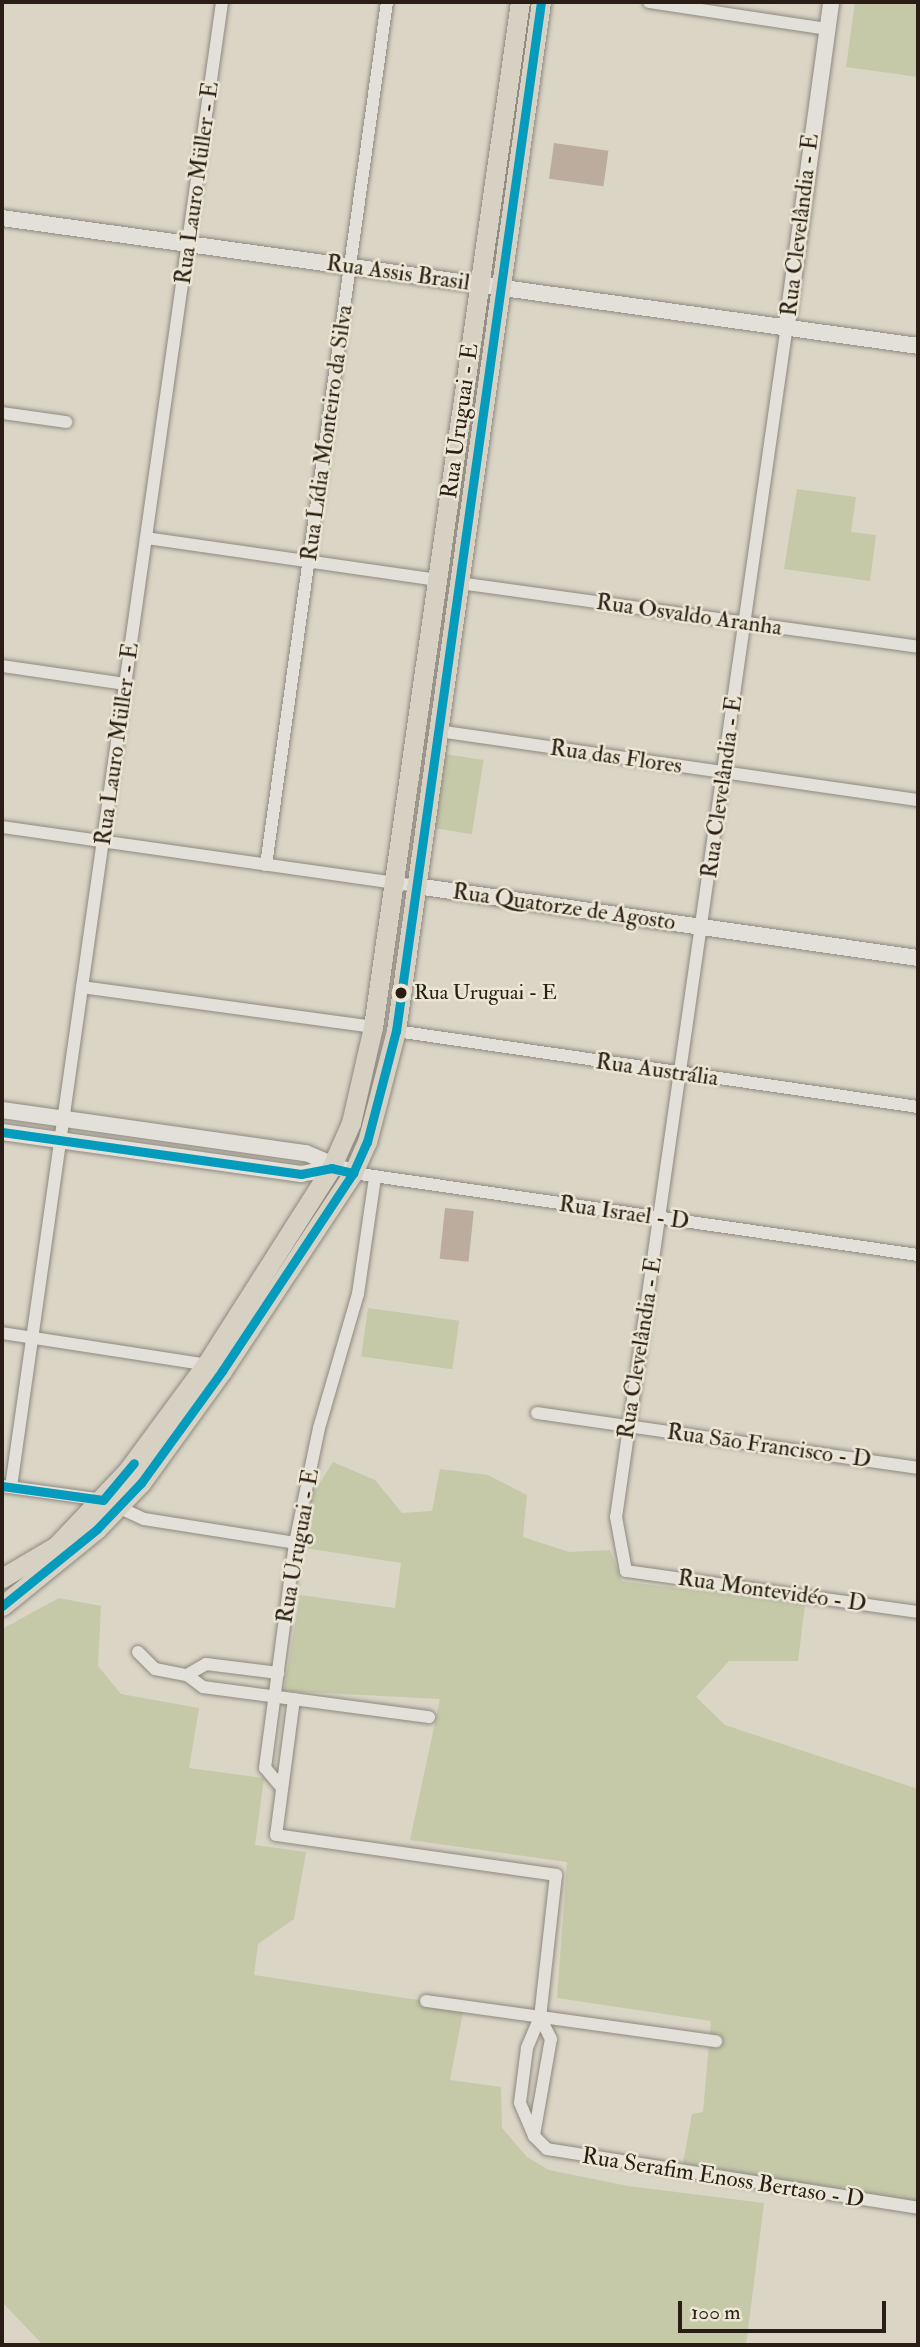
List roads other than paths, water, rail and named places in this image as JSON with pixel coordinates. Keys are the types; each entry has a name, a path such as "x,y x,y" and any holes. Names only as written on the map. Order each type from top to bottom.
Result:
{"main road":[{"name":"Rua Uruguai - E","path":"214,1367 331,1168 354,1113 373,1027 520,2"},
{"name":"Rua Uruguai - E","path":"214,1367 353,1173 380,1102 396,1031 541,2"},
{"path":"2,1606 109,1505 214,1367"},
{"path":"2,1578 56,1546 109,1505"}],"street":[{"name":"Rua Lauro Müller - E","path":"6,1486 33,1338 222,2"},
{"name":"Rua Lídia Monteiro da Silva","path":"266,865 387,2"},
{"path":"649,2 827,29"},
{"name":"Rua Clevelândia - E","path":"626,1571 616,1517 627,1426 747,623 831,2"},
{"name":"Rua Assis Brasil","path":"2,219 918,345"},
{"path":"2,413 66,422"},
{"path":"146,538 437,580"},
{"name":"Rua Osvaldo Aranha","path":"459,583 918,647"},
{"path":"2,666 125,684"},
{"name":"Rua das Flores","path":"438,731 918,800"},
{"name":"Rua Quatorze de Agosto","path":"2,827 918,958"},
{"path":"82,987 373,1027"},
{"name":"Rua Austrália","path":"396,1031 918,1107"},
{"name":"Rua Israel - D","path":"2,1110 306,1153 331,1168 375,1177 918,1255"},
{"name":"Rua Israel - D","path":"2,1132 301,1174 331,1168"},
{"name":"Rua Uruguai - E","path":"282,1788 265,1768 295,1543 319,1428 358,1294 375,1177"},
{"path":"2,1333 214,1367"},
{"name":"Rua São Francisco - D","path":"537,1413 918,1468"},
{"path":"6,1486 295,1543"},
{"name":"Rua Montevidéo - D","path":"626,1571 918,1612"},
{"path":"138,1651 155,1669 187,1675 203,1687 429,1717"},
{"path":"187,1675 206,1664 278,1673"},
{"path":"203,1687 206,1664"},
{"path":"294,1699 276,1835 556,1875 540,2017 527,2048 520,2103 534,2136"},
{"path":"426,2001 716,2041"},
{"path":"534,2136 551,2039 540,2017"},
{"name":"Rua Serafim Enoss Bertaso - D","path":"534,2136 547,2149 575,2155 918,2208"}],"place":[{"name":"Rua Uruguai - E","path":"401,993"}]}
